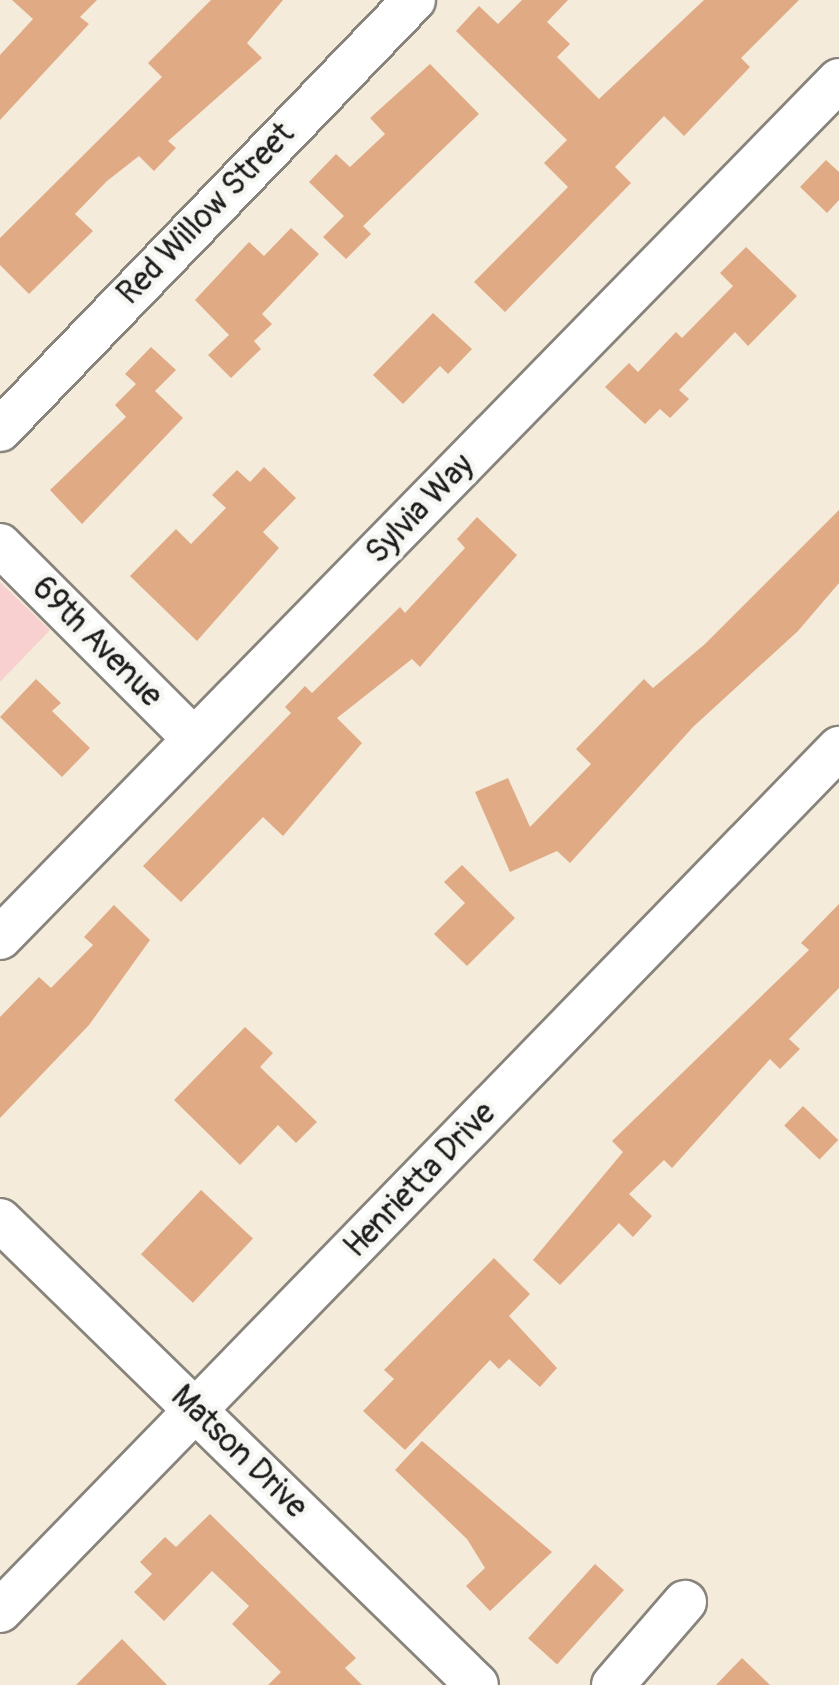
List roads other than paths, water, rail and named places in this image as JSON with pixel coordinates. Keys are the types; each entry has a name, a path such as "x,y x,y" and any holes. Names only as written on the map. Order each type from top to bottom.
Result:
{"street":[{"name":"Red Willow Street","path":"0,430 414,0"},
{"name":"Sylvia Way","path":"0,938 839,80"},
{"name":"69th Avenue","path":"0,544 194,740"},
{"name":"Henrietta Drive","path":"0,1610 839,748"},
{"name":"Matson Drive","path":"0,1220 477,1685"},
{"path":"613,1685 685,1602"}]}
